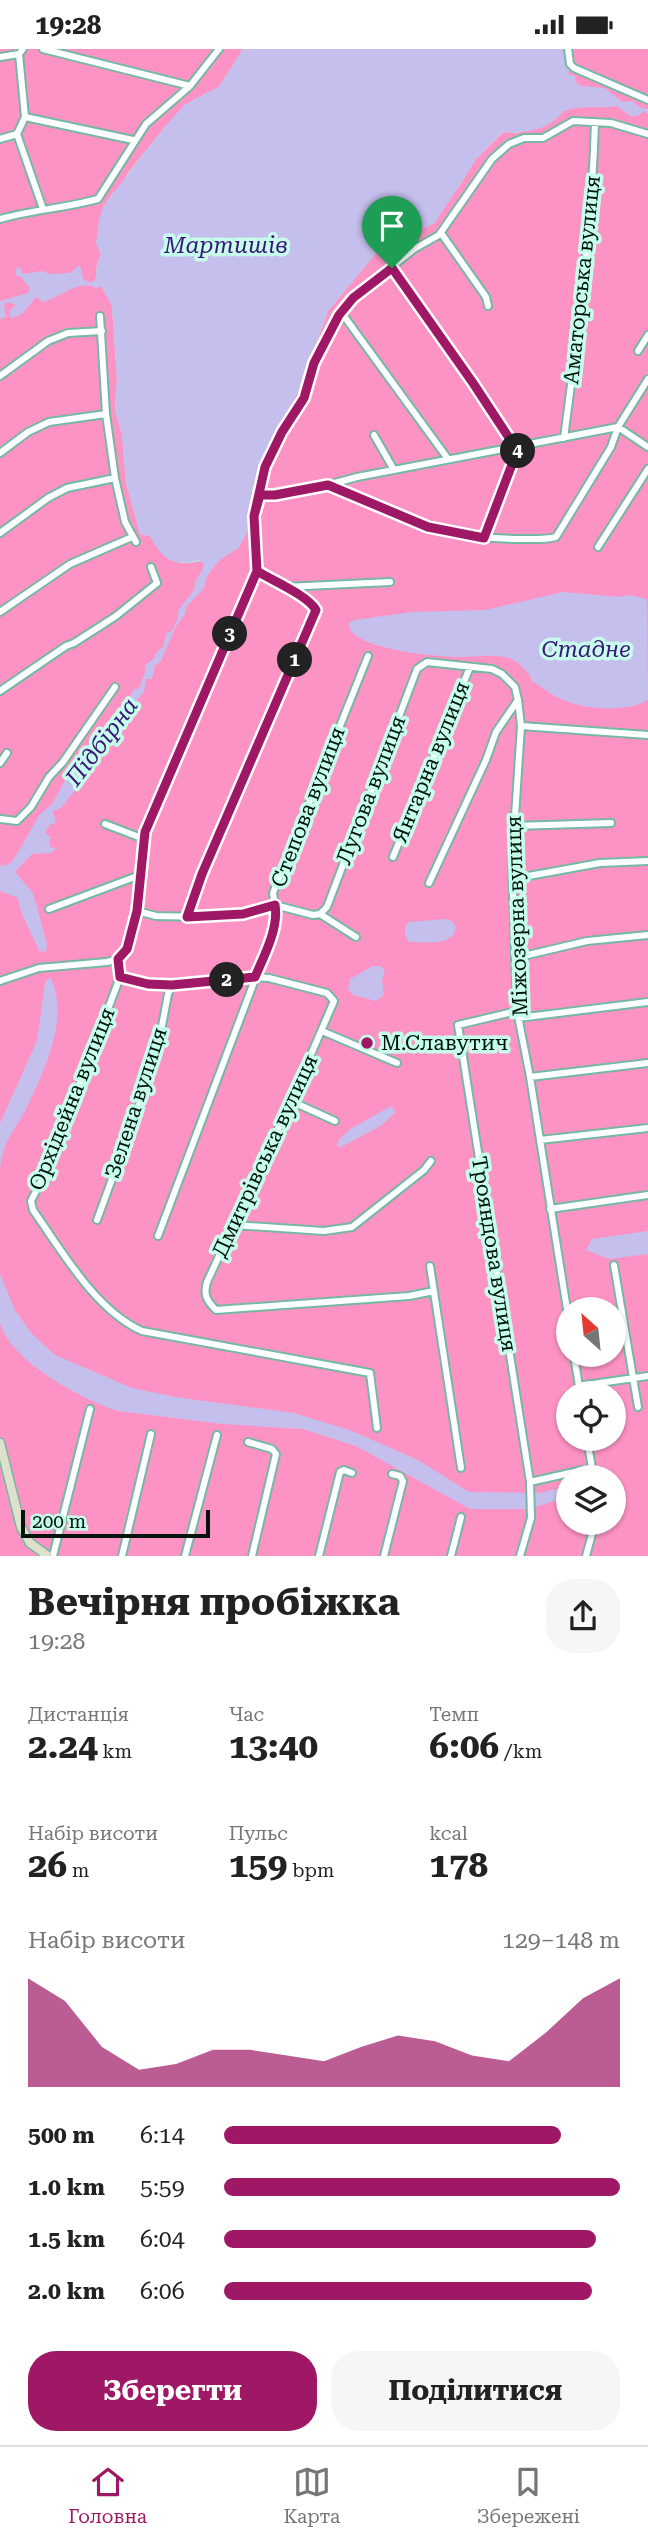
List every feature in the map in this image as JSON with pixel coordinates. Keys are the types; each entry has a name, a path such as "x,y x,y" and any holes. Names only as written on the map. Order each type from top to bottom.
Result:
{"street":[{"path":"43,49 190,86"},
{"path":"0,219 97,199 132,148 133,140 146,124 190,86 219,49"},
{"path":"568,49 570,64 575,68 648,100"},
{"path":"0,57 21,52 24,117 17,134 43,209"},
{"path":"24,117 133,140"},
{"path":"0,981 39,968 107,962 118,959 127,949 137,911 145,832 257,571 254,516 265,467 282,432 304,398 314,363 341,312 353,298 414,249 441,233 492,159 509,144 524,138 543,138 573,121 611,123 648,134"},
{"name":"Аматорська вулиця","path":"564,438 593,197 595,122"},
{"path":"0,139 17,134"},
{"path":"441,233 486,297 488,306"},
{"path":"392,268 517,447"},
{"path":"341,312 448,459"},
{"path":"0,612 70,564 134,540 125,522 115,478 106,414 100,316"},
{"path":"0,376 48,341 68,333 102,331"},
{"path":"638,351 648,335"},
{"path":"328,485 428,527 484,538 556,537 611,447 618,427 648,379"},
{"path":"0,453 28,432 48,422 106,414"},
{"path":"260,495 275,495 328,485 618,427 648,447"},
{"path":"374,435 394,470"},
{"path":"484,538 517,447"},
{"path":"598,547 648,469"},
{"path":"0,533 67,488 115,478"},
{"path":"0,691 116,616 156,583 151,567"},
{"path":"187,917 202,874 316,610 312,604 257,571"},
{"path":"283,587 390,582"},
{"name":"Степова вулиця","path":"158,1236 268,945 276,914 273,893 368,656"},
{"name":"Лугова вулиця","path":"320,914 327,907 420,665 427,662 470,667"},
{"name":"Міжозерна вулиця","path":"470,667 492,669 507,678 515,687 518,700 521,726 513,826 512,880 518,1014 565,1297"},
{"name":"Янтарна вулиця","path":"393,857 470,667"},
{"path":"0,819 17,821 25,814 115,687"},
{"path":"429,883 486,760 496,732 518,700"},
{"path":"521,726 648,735"},
{"path":"0,762 8,753"},
{"path":"513,826 611,823"},
{"path":"105,824 144,839"},
{"path":"512,880 600,863 648,861"},
{"path":"49,909 140,875"},
{"path":"137,911 156,916 187,917 243,914 275,905 313,915 320,914 356,937"},
{"path":"515,958 587,941 648,935"},
{"name":"Орхідейна вулиця","path":"118,959 120,977 50,1164 31,1201 33,1210 63,1255 92,1289 130,1326 142,1331 223,1347 370,1373 377,1428"},
{"name":"Дмитрівська вулиця","path":"120,977 148,984 172,985 269,978 332,997 333,1006 205,1288 207,1301 216,1310 409,1296 434,1291"},
{"name":"Зелена вулиця","path":"97,1220 142,1097 172,985"},
{"path":"518,1014 648,1002"},
{"name":"Трояндова вулиця","path":"518,1014 458,1025 530,1482 531,1518 520,1556"},
{"path":"322,1031 397,1063"},
{"path":"530,1077 648,1063"},
{"path":"291,1101 335,1121"},
{"path":"540,1140 648,1128"},
{"path":"234,1225 324,1231 352,1227 424,1170 431,1161"},
{"path":"550,1209 648,1195"},
{"path":"614,1265 638,1407"},
{"path":"430,1266 461,1468"},
{"path":"620,1381 648,1375"},
{"path":"0,1443 4,1480 20,1527 34,1552 50,1556 90,1409"},
{"path":"122,1556 151,1434"},
{"path":"185,1556 217,1435"},
{"path":"248,1442 272,1449 276,1454 252,1556"},
{"path":"530,1482 592,1468 589,1451"},
{"path":"319,1556 341,1472 344,1470 352,1473"},
{"path":"384,1556 402,1481 400,1476 392,1473"},
{"path":"451,1556 461,1517"},
{"path":"586,1556 592,1535"}],"shaded area":[{"path":"0,49 243,49 219,87 193,100 165,127 111,195 96,243 101,254 96,278 107,293 112,306 117,379 115,410 122,434 126,482 140,534 150,536 168,558 188,563 238,548 247,532 249,508 259,468 300,387 328,311 377,252 402,238 458,188 476,159 503,132 518,133 565,63 566,49 648,49 648,1556 0,1556"}],"water":[{"name":"Мартишів","path":"243,49 566,49 565,63 570,69 568,74 575,76 575,81 581,86 605,88 622,102 633,101 639,107 648,109 648,114 644,111 638,116 630,116 617,106 580,108 565,111 549,124 536,129 502,132 476,159 435,223 377,252 328,311 300,387 259,468 249,508 247,532 238,548 220,560 207,576 204,588 186,607 161,661 155,666 152,679 146,679 144,692 137,700 141,704 115,725 114,735 103,740 90,760 87,775 61,808 53,811 56,823 51,824 45,832 51,838 50,847 56,848 51,853 32,854 15,872 33,893 47,944 46,953 39,950 21,912 18,898 0,891 0,865 12,862 40,814 52,804 69,773 76,773 111,717 118,715 127,702 132,701 133,690 139,688 145,665 154,659 155,654 163,647 167,632 171,632 178,619 178,611 194,590 195,582 204,566 201,560 183,563 170,560 150,536 140,534 126,482 122,434 115,410 117,379 112,306 101,286 96,288 83,285 43,302 36,297 22,314 12,318 9,315 10,310 16,305 8,302 4,305 6,317 0,319 0,301 28,293 30,288 16,275 15,270 19,266 23,274 43,271 49,274 70,273 80,265 83,279 91,283 96,278 101,254 96,243 103,206 184,105 219,87"},
{"name":"Стадне","path":"563,592 619,597 629,595 647,599 648,700 619,708 575,704 557,697 532,681 518,663 509,658 445,657 412,653 361,639 352,632 349,623 412,612 485,610"},
{"path":"446,919 453,922 456,928 444,941 410,942 405,936 405,927 409,922"},
{"path":"373,966 381,966 385,972 382,980 384,995 376,1001 353,995 348,989 350,979"},
{"path":"50,977 56,993 57,1010 52,1045 32,1096 6,1145 0,1170 0,1123 37,1041 45,983"},
{"path":"391,1106 396,1112 382,1125 337,1147 338,1141 349,1130"},
{"path":"648,1231 648,1254 609,1259 586,1250 592,1239"},
{"path":"0,1274 15,1310 32,1334 55,1355 132,1388 175,1397 294,1413 352,1431 418,1460 469,1492 539,1493 556,1489 556,1501 527,1509 470,1509 356,1446 303,1429 223,1424 118,1411 86,1398 33,1365 7,1337 0,1323"}],"place":[{"name":"М.Славутич","path":"367,1043"}],"route":[{"path":"392,268 353,298 339,315 314,363 304,398 282,432 265,467 257,499 254,516 257,571 312,604 316,610 202,874 187,917 243,914 275,905 276,914 268,945 255,977 172,985 148,984 120,977 118,959 127,949 137,911 145,832 257,571 254,516 260,495 275,495 328,485 428,527 484,538 519,446 515,447 392,268"}],"water label":[{"name":"Підбірна","path":"102,742"}]}
